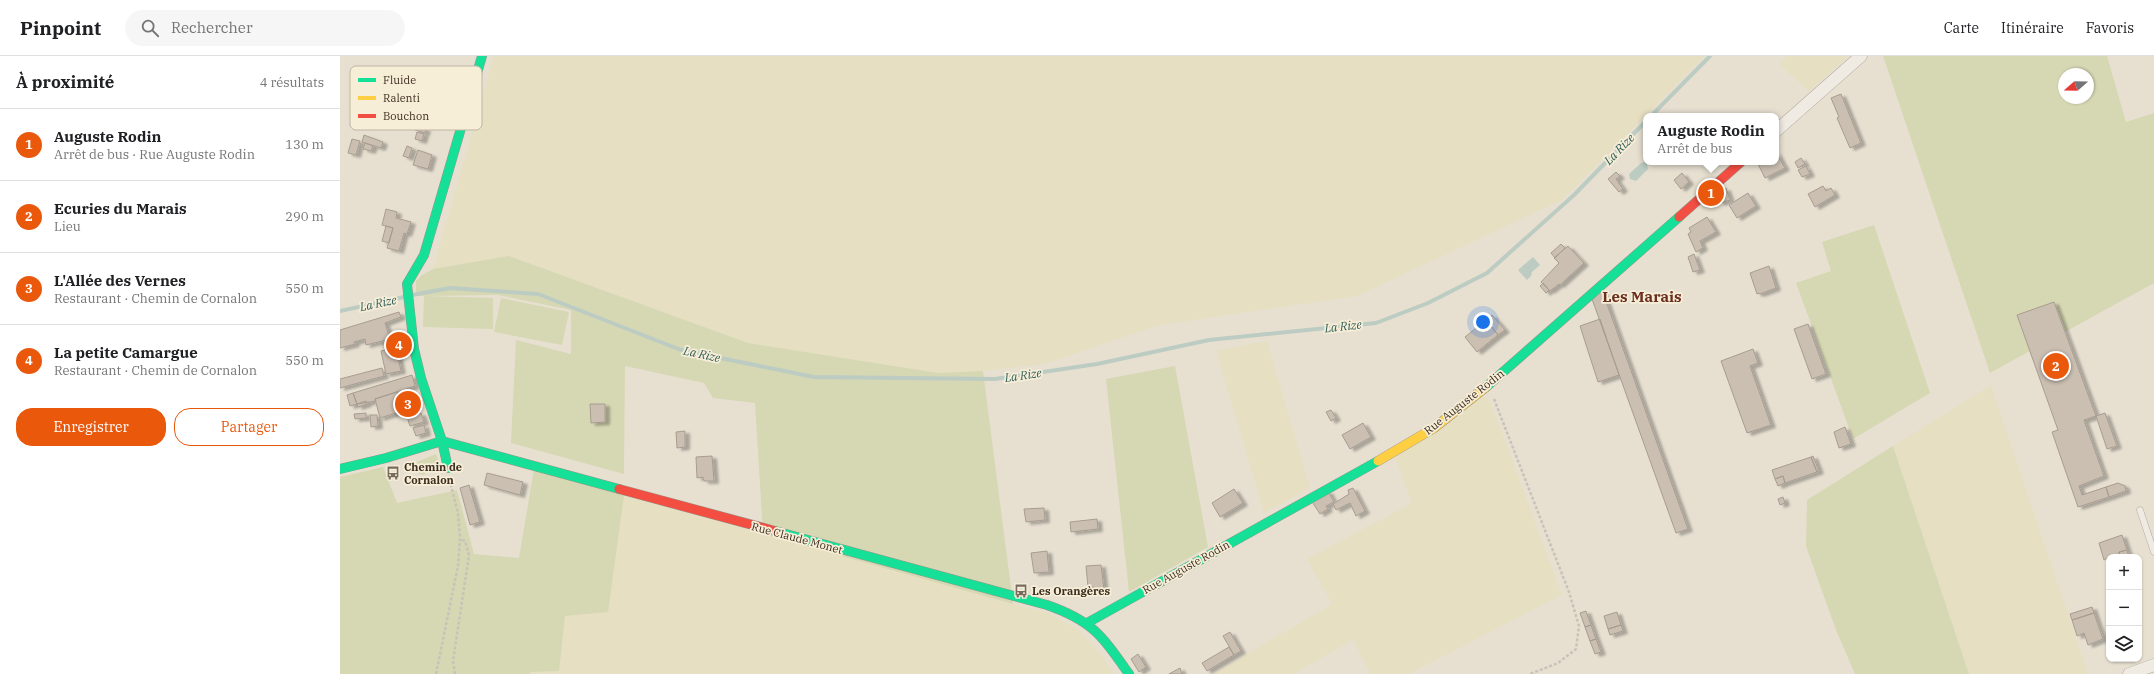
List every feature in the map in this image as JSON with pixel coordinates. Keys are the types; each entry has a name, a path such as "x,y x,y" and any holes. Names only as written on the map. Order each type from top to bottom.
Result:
{"street":[{"path":"479,66 482,56"},
{"path":"1779,128 1861,56"},
{"path":"448,468 442,441 421,378 414,348 407,284 424,255 460,130"},
{"name":"Rue Auguste Rodin","path":"1086,623 1393,453 1434,428 1483,389 1737,165"},
{"path":"340,469 386,458 442,441"},
{"name":"Rue Claude Monet","path":"442,441 1047,605 1075,616 1086,623 1106,642 1128,674"},
{"path":"2129,674 2154,665"}],"lane":[{"path":"2140,510 2154,552"}],"path":[{"path":"1483,389 1493,398 1569,592 1579,626 1576,649 1558,663 1530,674"},
{"path":"436,674 458,566 460,539 458,513 448,468"},
{"path":"455,674 453,661 469,556 465,541 460,539"}],"shaded area":[{"path":"494,56 1705,56 1648,113 1643,113 1643,118 1562,200 1357,296 1159,325 1045,364 983,371 938,373 748,343 510,256 433,269 473,130 482,130 482,98"},
{"path":"1787,56 1849,56 1809,91 1779,64"},
{"path":"1643,162 1643,165 1647,165 1648,169 1636,181 1630,179 1629,174"},
{"path":"1533,257 1540,265 1532,272 1531,276 1527,280 1518,270"},
{"path":"1267,341 1310,488 1264,513 1216,351"},
{"path":"1991,385 2088,674 1969,674 1893,446"},
{"path":"1481,396 1489,399 1494,411 1562,595 1409,674 1370,674 1353,640 1293,674 1213,674 1332,604 1307,559 1412,503 1395,458"},
{"path":"624,495 1048,613 1079,630 1103,657 1114,674 530,674 529,672 559,671 565,616"}],"green space":[{"path":"1883,56 2107,56 2126,122 2154,113 2154,283 1990,373"},
{"path":"1874,225 1930,393 1853,439 1796,283 1831,271 1822,242"},
{"path":"509,256 748,343 938,373 983,371 1013,604 763,534 755,403 713,398 704,383 625,366 624,474 511,443 516,340 571,354 571,310 498,295 416,296 416,281 422,275 433,269"},
{"path":"424,296 493,298 493,329 423,327"},
{"path":"501,298 569,312 562,345 494,332"},
{"path":"1175,366 1208,547 1129,592 1106,379"},
{"path":"1893,446 1969,674 1855,674 1836,630 1806,546 1807,500"},
{"path":"436,454 438,460 436,467 423,475 415,472 415,465 419,461"},
{"path":"383,467 397,503 457,490 474,554 519,558 534,469 624,495 608,612 565,616 559,671 530,672 530,674 340,674 340,477"}],"building":[{"path":"1841,94 1861,143 1850,148 1837,118 1839,117 1831,98"},
{"path":"415,130 426,130 425,133"},
{"path":"417,132 424,134 422,141 415,139"},
{"path":"364,135 383,142 381,148 362,142"},
{"path":"352,139 360,141 356,155 348,153"},
{"path":"365,143 373,146 371,151 363,149"},
{"path":"407,146 412,148 409,158 403,156"},
{"path":"418,150 432,155 428,169 413,165"},
{"path":"1779,157 1785,168 1765,178 1758,165 1779,165"},
{"path":"1801,158 1805,164 1798,168 1795,162"},
{"path":"1806,166 1810,174 1802,177 1798,170"},
{"path":"1616,172 1620,176 1616,179 1623,189 1619,192 1608,179"},
{"path":"1682,173 1689,182 1681,189 1674,180"},
{"path":"1823,186 1826,191 1831,188 1835,195 1815,207 1808,194"},
{"path":"1726,188 1730,200 1720,203 1716,192"},
{"path":"1748,193 1756,206 1737,218 1729,205"},
{"path":"386,209 397,212 396,218 411,222 407,234 404,233 399,251 387,248 393,228 382,225"},
{"path":"1707,217 1716,232 1700,241 1703,248 1696,252 1688,234 1691,232 1689,228"},
{"path":"386,226 393,228 389,243 382,241"},
{"path":"1561,244 1565,248 1555,258 1551,253"},
{"path":"1568,246 1584,263 1560,285 1559,284 1550,291 1541,282 1559,263 1554,258"},
{"path":"1694,254 1700,270 1693,272 1688,257"},
{"path":"1769,266 1776,288 1757,294 1750,273"},
{"path":"1543,283 1549,290 1546,293 1540,286"},
{"path":"1602,290 1688,529 1676,533 1592,299"},
{"path":"2054,302 2096,416 2084,420 2104,476 2079,486 2082,495 2106,487 2109,497 2078,507 2052,432 2058,430 2017,315"},
{"path":"399,312 401,317 385,323 390,339 366,345 365,339 354,342 355,344 340,348 340,330"},
{"path":"1492,315 1505,330 1498,335 1486,320"},
{"path":"1600,319 1619,375 1598,382 1580,326"},
{"path":"1486,320 1498,335 1477,352 1465,337"},
{"path":"1808,324 1826,374 1812,379 1794,329"},
{"path":"396,348 401,371 386,374 381,351"},
{"path":"1753,349 1758,363 1750,366 1771,425 1747,433 1721,361"},
{"path":"382,368 384,376 340,388 340,379"},
{"path":"412,375 415,386 375,399 376,401 357,404 353,393"},
{"path":"397,392 399,401 396,402 399,412 380,418 375,399"},
{"path":"353,393 357,404 350,406 347,395"},
{"path":"366,401 367,404 358,407 357,404"},
{"path":"590,404 605,404 605,422 591,423"},
{"path":"1331,410 1336,418 1331,421 1326,412"},
{"path":"366,413 366,418 355,419 354,414"},
{"path":"421,413 424,422 410,426 407,417"},
{"path":"2105,413 2117,446 2107,449 2096,416"},
{"path":"370,415 377,415 378,426 371,427"},
{"path":"1363,423 1371,437 1350,449 1342,435"},
{"path":"424,425 426,433 416,436 413,428"},
{"path":"1845,427 1851,444 1839,448 1834,432"},
{"path":"685,431 685,447 677,448 676,432"},
{"path":"712,456 714,481 704,481 703,477 697,478 696,457"},
{"path":"1813,456 1819,471 1817,472 1811,457"},
{"path":"1811,457 1817,472 1785,483 1783,476 1775,479 1772,470"},
{"path":"487,473 523,482 520,495 484,485"},
{"path":"1783,476 1785,483 1778,486 1775,479"},
{"path":"2118,483 2125,486 2126,491 2109,497 2106,487"},
{"path":"469,485 480,522 470,525 460,488"},
{"path":"1353,488 1365,511 1356,516 1350,503 1336,510 1333,504 1349,494 1348,490"},
{"path":"1234,489 1243,503 1220,517 1212,503"},
{"path":"1328,491 1334,502 1326,506 1328,509 1320,514 1311,500"},
{"path":"1783,497 1785,503 1780,505 1778,499"},
{"path":"1044,508 1045,520 1026,522 1024,509"},
{"path":"1097,519 1098,529 1071,532 1070,522"},
{"path":"2122,535 2127,550 2119,552 2119,554 2106,554 2106,559 2104,560 2099,543"},
{"path":"2127,550 2128,554 2119,554 2119,552"},
{"path":"1047,551 1049,572 1034,573 1031,553"},
{"path":"1101,565 1104,590 1095,591 1094,587 1088,587 1086,566"},
{"path":"2092,607 2094,613 2072,620 2070,614"},
{"path":"1586,611 1591,625 1585,627 1580,613"},
{"path":"1617,612 1621,625 1608,629 1604,616"},
{"path":"2094,613 2103,639 2088,645 2084,633 2077,636 2072,620"},
{"path":"1591,625 1596,639 1590,641 1585,627"},
{"path":"1621,625 1623,631 1610,635 1608,629"},
{"path":"1230,632 1241,651 1234,655 1223,636"},
{"path":"1596,639 1601,652 1595,654 1590,641"},
{"path":"1229,647 1234,655 1207,671 1202,663"},
{"path":"1138,654 1146,667 1139,672 1131,659"},
{"path":"1180,668 1182,674 1169,674"}],"waterway":[{"name":"La Rize","path":"1654,113 1710,56"},
{"name":"La Rize","path":"412,295 450,288 538,294 681,350 814,377 995,379 1097,364 1209,340 1376,323 1428,303 1487,273 1574,195 1643,124"},
{"name":"La Rize","path":"340,311 404,297"}],"traffic: fast":[{"path":"479,66 482,56"},
{"path":"448,468 442,441 421,378 414,349 407,284 424,255 460,130"},
{"path":"1486,387 1679,217"},
{"path":"340,469 386,458 442,441 619,489"},
{"path":"1087,623 1378,461"},
{"path":"775,531 1047,605 1063,611 1075,617 1095,631 1111,649 1129,674"}],"traffic: slow":[{"path":"1378,461 1434,428 1486,387"}],"traffic: jam":[{"path":"1679,217 1738,165"},
{"path":"619,489 775,531"}],"place":[{"name":"Auguste Rodin","path":"1711,193"},
{"name":"La petite Camargue","path":"399,345"},
{"name":"Ecuries du Marais","path":"2056,366"},
{"name":"L'Allée des Vernes","path":"408,404"},
{"name":"Chemin de Cornalon","path":"393,473"},
{"name":"Les Orangères","path":"1021,591"}],"district":[{"name":"Les Marais","path":"1642,296"}]}
